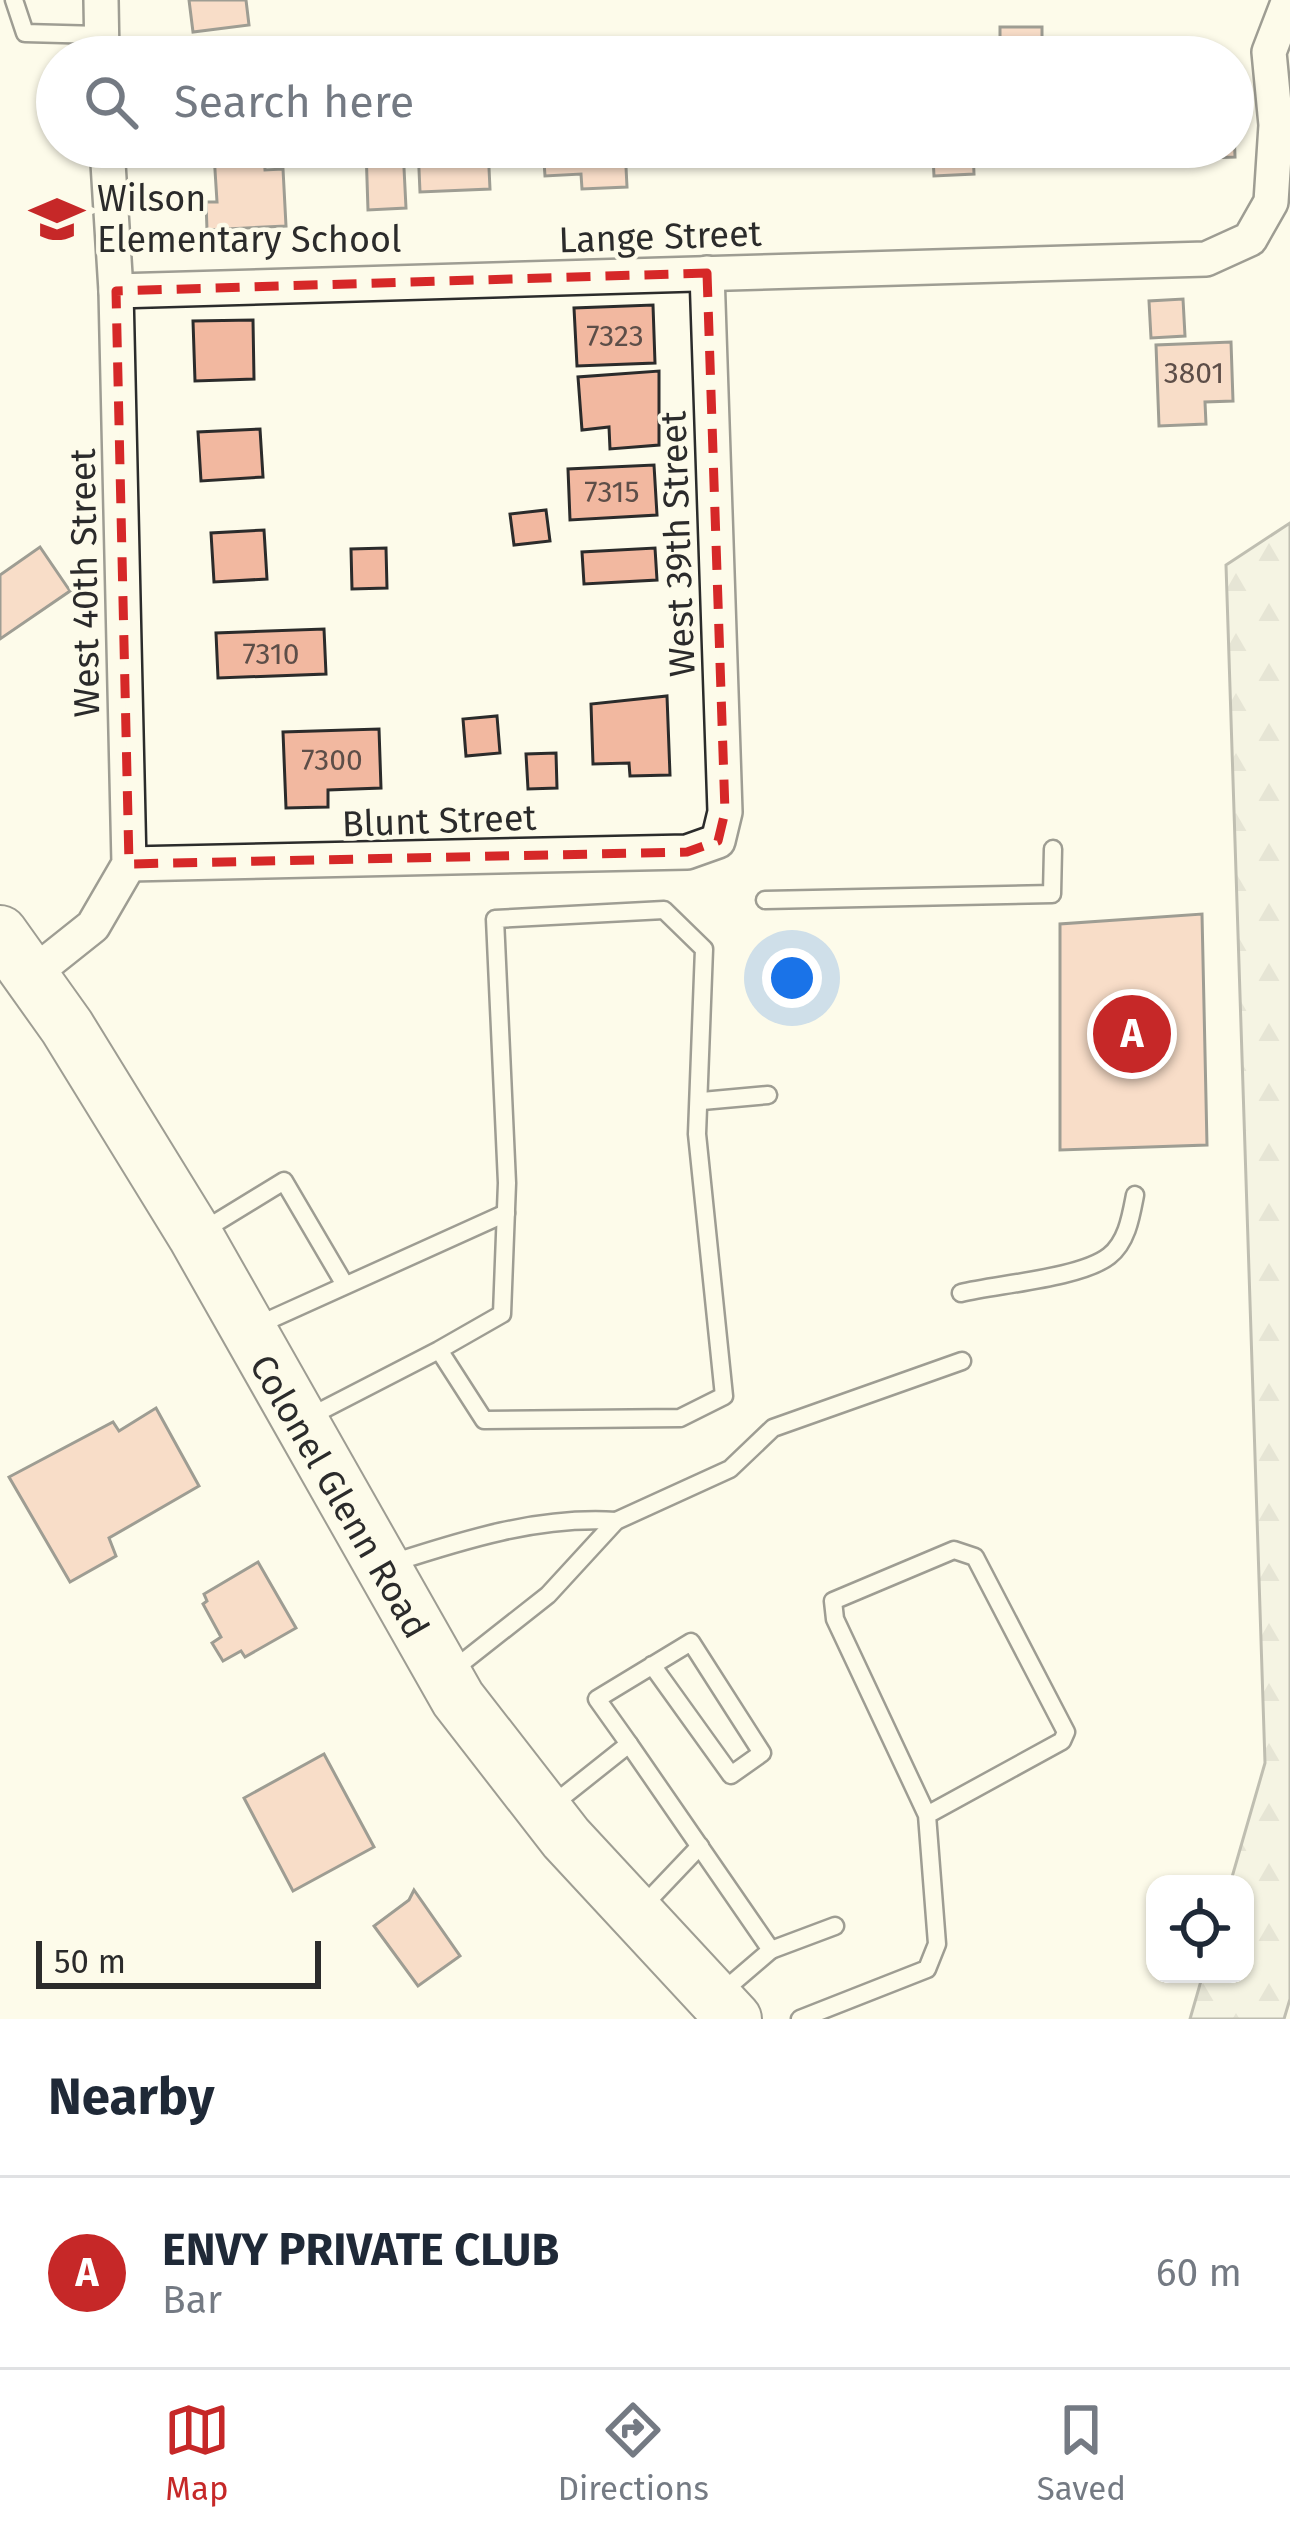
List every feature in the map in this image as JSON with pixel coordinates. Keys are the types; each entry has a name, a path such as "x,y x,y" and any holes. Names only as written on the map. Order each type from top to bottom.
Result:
{"main road":[{"name":"Colonel Glenn Road","path":"14,955 67,1027 195,1235 443,1677 545,1811 725,2008"}],"street":[{"path":"101,0 101,36"},
{"name":"Lange Street","path":"116,291 1206,259 1250,239 1271,202 1276,125 1269,52 1288,0"},
{"name":"West 40th Street","path":"108,168 116,291 129,864"},
{"name":"West 39th Street","path":"707,273 725,812"},
{"name":"Blunt Street","path":"129,864 687,852 718,841 725,812"},
{"path":"14,955 93,926 129,864"}],"lane":[{"path":"14,0 25,33 43,36"},
{"path":"765,900 1052,894 1053,849"},
{"path":"298,1423 502,1314 506,1213 495,919 664,910 704,950 702,1100 697,1133 724,1396 680,1418 484,1420 440,1350"},
{"path":"702,1100 768,1095"},
{"path":"195,1235 284,1181 345,1285"},
{"path":"961,1293 1074,1270 1110,1256 1129,1228 1136,1196"},
{"path":"246,1330 506,1213"},
{"path":"443,1677 548,1595 616,1521 730,1469 773,1428 962,1361"},
{"path":"382,1567 462,1540 568,1518 616,1521"},
{"path":"800,2019 927,1969 937,1944 927,1815 835,1619 832,1601 954,1550 975,1557 1066,1732 1062,1741 927,1815"},
{"path":"652,1666 731,1775 762,1753 691,1642 597,1699 771,1949"},
{"path":"545,1811 629,1744"},
{"path":"637,1912 700,1846"},
{"path":"725,2008 771,1949 835,1926"}],"highlighted area":[{"path":"707,273 725,812 718,841 687,852 129,864 116,291"}],"green space":[{"path":"1290,523 1290,1999 1284,2019 1190,2019 1200,1983 1254,1983 1254,1875 1233,1875 1265,1763 1226,565"}],"building":[{"path":"189,0 246,0 249,25 193,32"},
{"path":"1000,27 1042,27 1042,36 1000,36"},
{"path":"215,168 283,169 286,226 207,230 206,202 217,202"},
{"path":"367,168 404,168 406,208 368,210"},
{"path":"419,168 489,168 490,189 420,192"},
{"path":"544,168 626,168 627,187 582,189 581,174 545,176"},
{"path":"934,168 974,168 974,174 934,176"},
{"path":"1183,299 1185,336 1151,338 1149,301"},
{"path":"653,305 655,363 577,366 574,308"},
{"path":"253,320 254,379 195,381 193,321"},
{"path":"1231,342 1233,401 1205,402 1206,424 1159,426 1156,345"},
{"path":"659,371 659,445 610,449 609,427 582,430 578,377"},
{"path":"260,429 263,477 201,481 198,432"},
{"path":"654,465 657,515 570,520 568,469"},
{"path":"546,510 550,541 514,545 510,514"},
{"path":"264,530 267,579 214,582 211,533"},
{"path":"40,547 70,591 0,639 0,575"},
{"path":"386,548 387,588 352,589 351,549"},
{"path":"655,548 657,580 584,584 582,552"},
{"path":"324,629 326,674 218,678 216,633"},
{"path":"667,696 670,775 630,776 629,763 593,764 591,704"},
{"path":"497,716 500,753 466,756 463,719"},
{"path":"379,729 381,788 328,790 328,807 286,808 283,732"},
{"path":"556,753 557,788 528,789 526,754"},
{"path":"1202,914 1207,1145 1060,1150 1060,924"},
{"path":"156,1408 199,1486 109,1538 116,1556 70,1582 9,1477 113,1422 119,1431"},
{"path":"258,1562 296,1628 245,1657 241,1651 223,1661 212,1643 221,1637 203,1604 207,1601 204,1594"},
{"path":"324,1754 374,1847 293,1891 244,1798"},
{"path":"414,1890 460,1956 418,1986 374,1926 409,1900"}],"place":[{"name":"Wilson Elementary School","path":"57,219"},
{"name":"ENVY PRIVATE CLUB","path":"1132,1034"}]}
